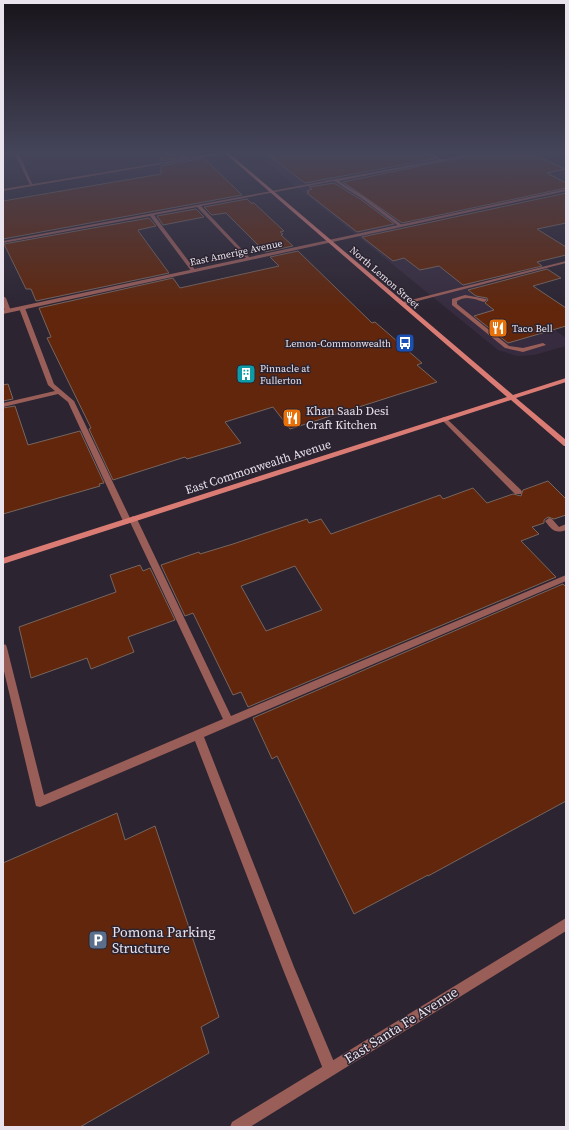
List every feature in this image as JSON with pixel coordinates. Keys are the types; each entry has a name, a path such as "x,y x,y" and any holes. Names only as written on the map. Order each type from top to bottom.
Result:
{"street":[{"path":"3,242 194,207"},
{"path":"199,207 248,259"},
{"name":"North Lemon Street","path":"289,207 566,444"},
{"path":"375,207 400,226"},
{"name":"East Amerige Avenue","path":"5,311 489,207"},
{"path":"151,214 194,271"},
{"path":"402,303 566,262"},
{"path":"484,300 463,296 457,297 454,300 454,304 507,347 523,350 543,345"},
{"path":"3,298 5,311"},
{"path":"22,308 51,385 71,401 229,722"},
{"name":"East Commonwealth Avenue","path":"3,561 566,380"},
{"path":"3,405 58,392"},
{"path":"444,419 518,492"},
{"path":"549,521 558,530 566,527"},
{"path":"3,648 40,802 566,578"},
{"path":"198,735 288,967 330,1069"},
{"name":"East Santa Fe Avenue","path":"236,1127 566,924"}],"shaded area":[{"path":"321,207 384,207 397,216 395,234 460,282 492,285 566,338 566,346 534,355 517,356 498,350"}],"building":[{"path":"3,207 178,207 3,239"},
{"path":"204,207 258,207 284,231 280,232 283,234 281,235 293,246 265,252 226,213 212,215"},
{"path":"325,207 371,207 394,224 357,232"},
{"path":"379,207 478,207 402,223"},
{"path":"502,207 566,207 566,223 537,229 566,247 566,255 537,262 542,266 463,285 439,266 420,270 404,258 393,261 362,237"},
{"path":"196,209 204,217 163,225 157,216"},
{"path":"149,218 156,226 138,230 169,273 36,301 31,289 26,289 4,244"},
{"name":"Pinnacle at Fullerton","path":"298,251 372,323 375,322 422,363 417,365 437,382 290,429 273,407 225,422 241,443 187,459 185,457 113,480 89,429 91,428 47,338 51,337 39,308 173,278 180,288 279,266 270,257"},
{"path":"547,269 561,278 533,286 566,308 566,326 508,343 474,316 494,310 485,303 488,300 487,298 476,296 468,290"},
{"path":"8,384 13,399 3,401 3,385"},
{"path":"15,406 28,445 80,431 104,483 99,484 100,486 3,514 3,408"},
{"path":"548,481 566,499 566,515 554,519 548,517 544,520 544,523 532,527 539,534 521,541 556,577 248,707 241,692 233,695 193,613 185,616 161,565 199,552 200,554 233,544 307,519 309,523 321,519 331,534 440,495 443,499 473,488 487,503 513,494 521,496 523,490","holes":["295,566 322,610 266,631 241,586"]},
{"path":"140,565 143,571 150,568 175,620 128,637 134,652 91,669 87,658 31,678 19,627 116,592 110,575"},
{"path":"563,584 566,587 566,801 428,876 354,914 277,756 272,759 253,718"},
{"name":"Pomona Parking Structure","path":"117,813 125,840 155,826 219,1017 201,1027 209,1053 80,1127 3,1127 3,863"}],"place":[{"name":"Taco Bell","path":"498,328"},
{"name":"Lemon-Commonwealth","path":"405,343"},
{"name":"Pinnacle at Fullerton","path":"246,374"},
{"name":"Khan Saab Desi Craft Kitchen","path":"292,418"},
{"name":"Pomona Parking Structure","path":"98,940"}]}
